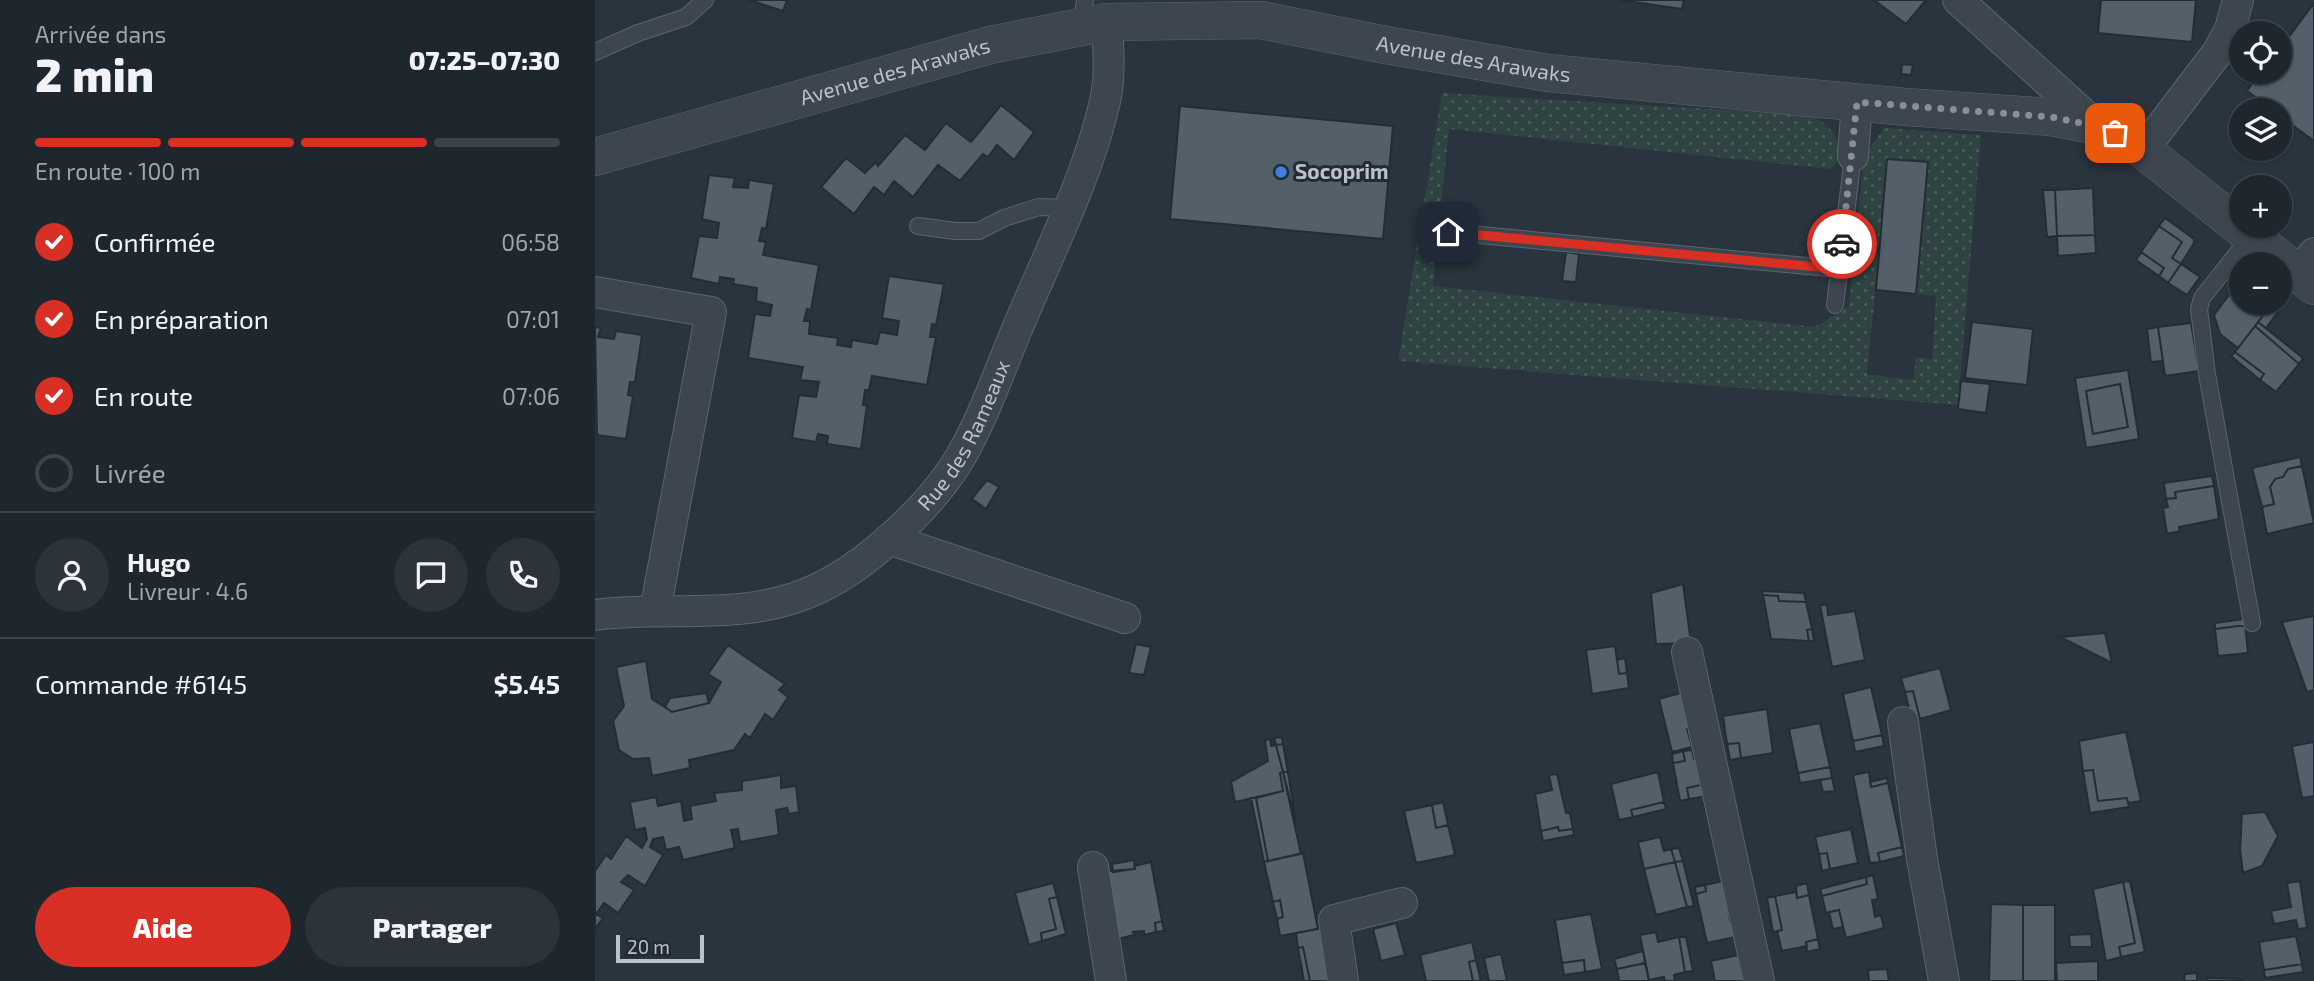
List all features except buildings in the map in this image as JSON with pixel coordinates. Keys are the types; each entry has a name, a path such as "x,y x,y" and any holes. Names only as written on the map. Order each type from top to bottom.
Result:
{"street":[{"path":"1958,0 2097,126"},
{"path":"2143,150 2217,53 2230,29 2238,0"},
{"name":"Avenue des Arawaks","path":"595,157 1091,16 1171,10 1261,20 1548,73 2051,117 2097,126 2115,133 2143,150 2229,218"},
{"name":"Rue des Rameaux","path":"595,615 655,611 735,611 784,602 821,587 859,562 923,508 954,467 978,420 1095,138 1106,99 1109,65 1091,16"},
{"path":"1853,156 1857,102"},
{"name":"Avenue des Arawaks","path":"2255,238 2309,271"},
{"path":"595,292 711,312 655,611"},
{"path":"889,538 1125,618"},
{"path":"1687,652 1759,981"},
{"path":"1903,722 1922,859 1944,981"},
{"path":"1093,867 1111,981"},
{"path":"1343,981 1333,920 1402,903"}],"lane":[{"path":"595,52 638,33 686,17 705,0"},
{"path":"1835,305 1853,156"},
{"path":"918,226 979,231 1004,218 1039,207 1068,208"},
{"path":"1448,232 1839,269"},
{"path":"2250,238 2202,298 2199,309 2207,374 2252,623"}],"green space":[{"path":"1442,93 1809,115 1816,118 1831,130 1843,155 1831,169 1449,129 1433,286 1815,327 1849,306 1854,251 1879,253 1867,374 1913,380 1916,357 1932,359 1936,296 1916,294 1927,163 1887,159 1879,246 1855,245 1864,157 1884,128 1981,135 1958,405 1398,361"}],"way so far":[{"path":"1842,244 1857,102 2051,117 2097,126 2115,133"}],"place":[{"name":"Socoprim","path":"1281,172"}],"route":[{"path":"1448,232 1839,269 1842,244"}]}
